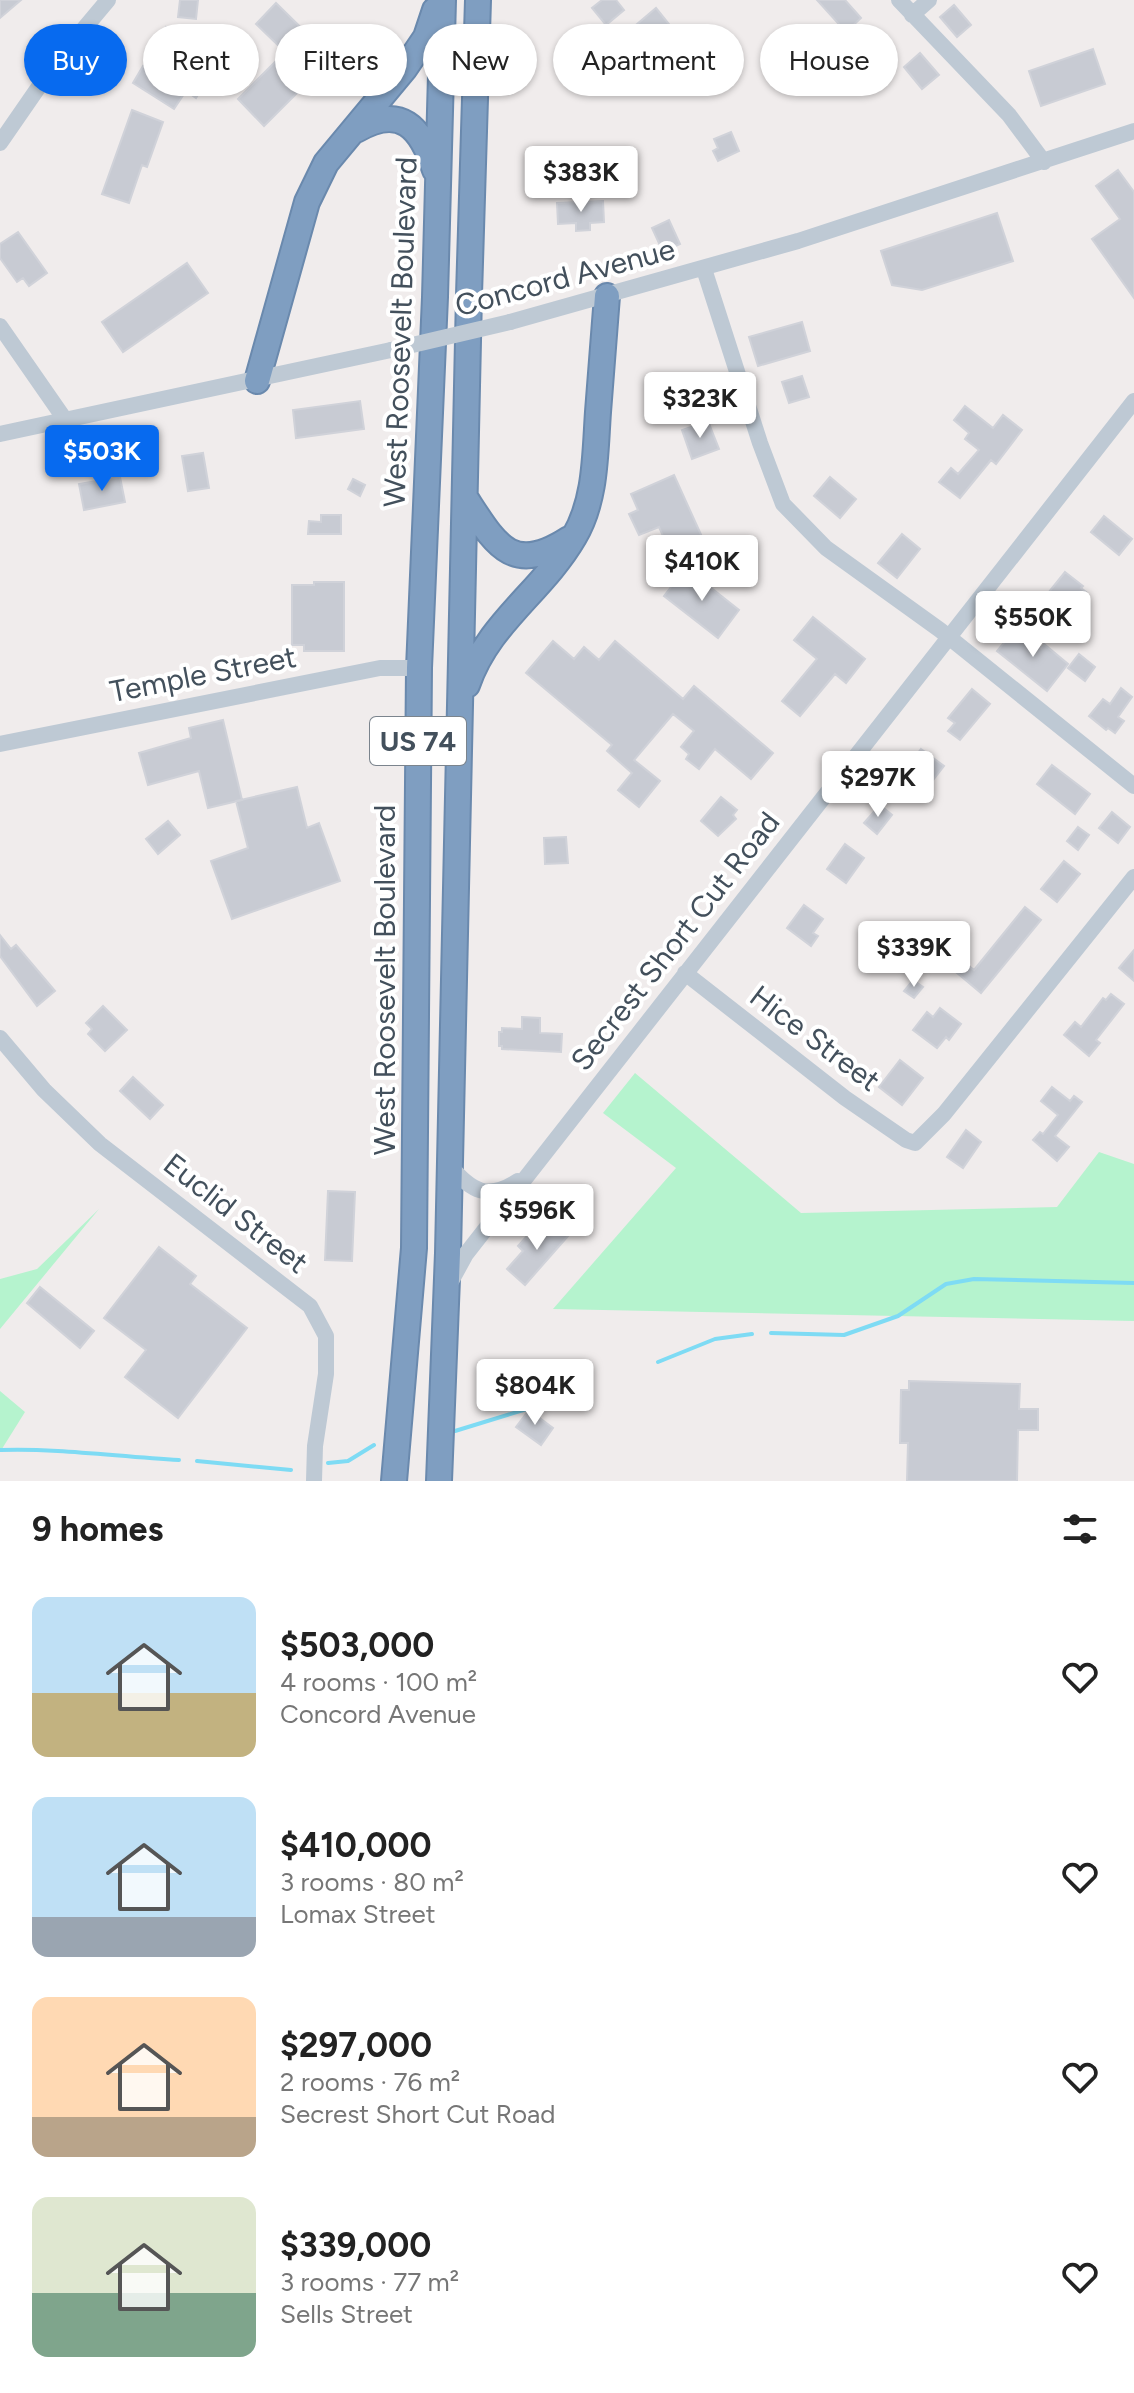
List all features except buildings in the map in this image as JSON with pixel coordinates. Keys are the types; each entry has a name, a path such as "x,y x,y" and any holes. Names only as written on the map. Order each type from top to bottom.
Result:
{"highway":[{"path":"257,381 307,202 326,163 405,68 426,37 441,0"},
{"name":"West Roosevelt Boulevard","path":"394,1481 414,1248 419,668 435,313 441,0"},
{"name":"US 74","path":"477,24 478,0"},
{"path":"490,24 495,0"},
{"name":"US 74","path":"439,1481 450,1166 475,96"},
{"path":"347,135 376,118 394,118 414,129 428,148 438,181"},
{"path":"462,702 474,666 490,637 550,573 585,515 593,481 607,296"},
{"path":"466,499 505,550 524,556 548,553"},
{"path":"522,601 517,585 548,553 575,536"}],"street":[{"path":"0,143 56,62 108,0"},
{"path":"899,0 1009,115 1044,162"},
{"path":"912,15 929,0"},
{"name":"Concord Avenue","path":"0,434 257,381 510,322 704,269 1134,131"},
{"path":"704,269 783,504 826,548 950,639 1134,786"},
{"path":"0,326 66,421"},
{"name":"Secrest Short Cut Road","path":"445,1292 466,1254 526,1176 1134,401"},
{"name":"Temple Street","path":"0,744 380,668 419,668"},
{"name":"Hice Street","path":"685,973 845,1098 915,1143 944,1114 1134,877"},
{"name":"Euclid Street","path":"0,1038 44,1090 100,1144 310,1306 326,1336 326,1374 315,1446 314,1481"},
{"name":"Secrest Short Cut Road","path":"450,1166 466,1184 484,1192 503,1191 526,1176"}],"green space":[{"path":"635,1073 801,1213 1057,1207 1099,1152 1134,1164 1134,1321 553,1309 676,1168 603,1113"},
{"path":"99,1209 0,1329 0,1279 37,1269"},
{"path":"0,1391 25,1412 0,1452"}],"waterway":[{"path":"771,1333 844,1335 898,1316 946,1284 974,1279 1134,1283"},
{"path":"658,1362 715,1339 752,1334"},
{"path":"455,1431 530,1408"},
{"path":"328,1463 348,1461 374,1445"},
{"path":"0,1450 67,1451 179,1460"},
{"path":"197,1461 291,1470"}]}
